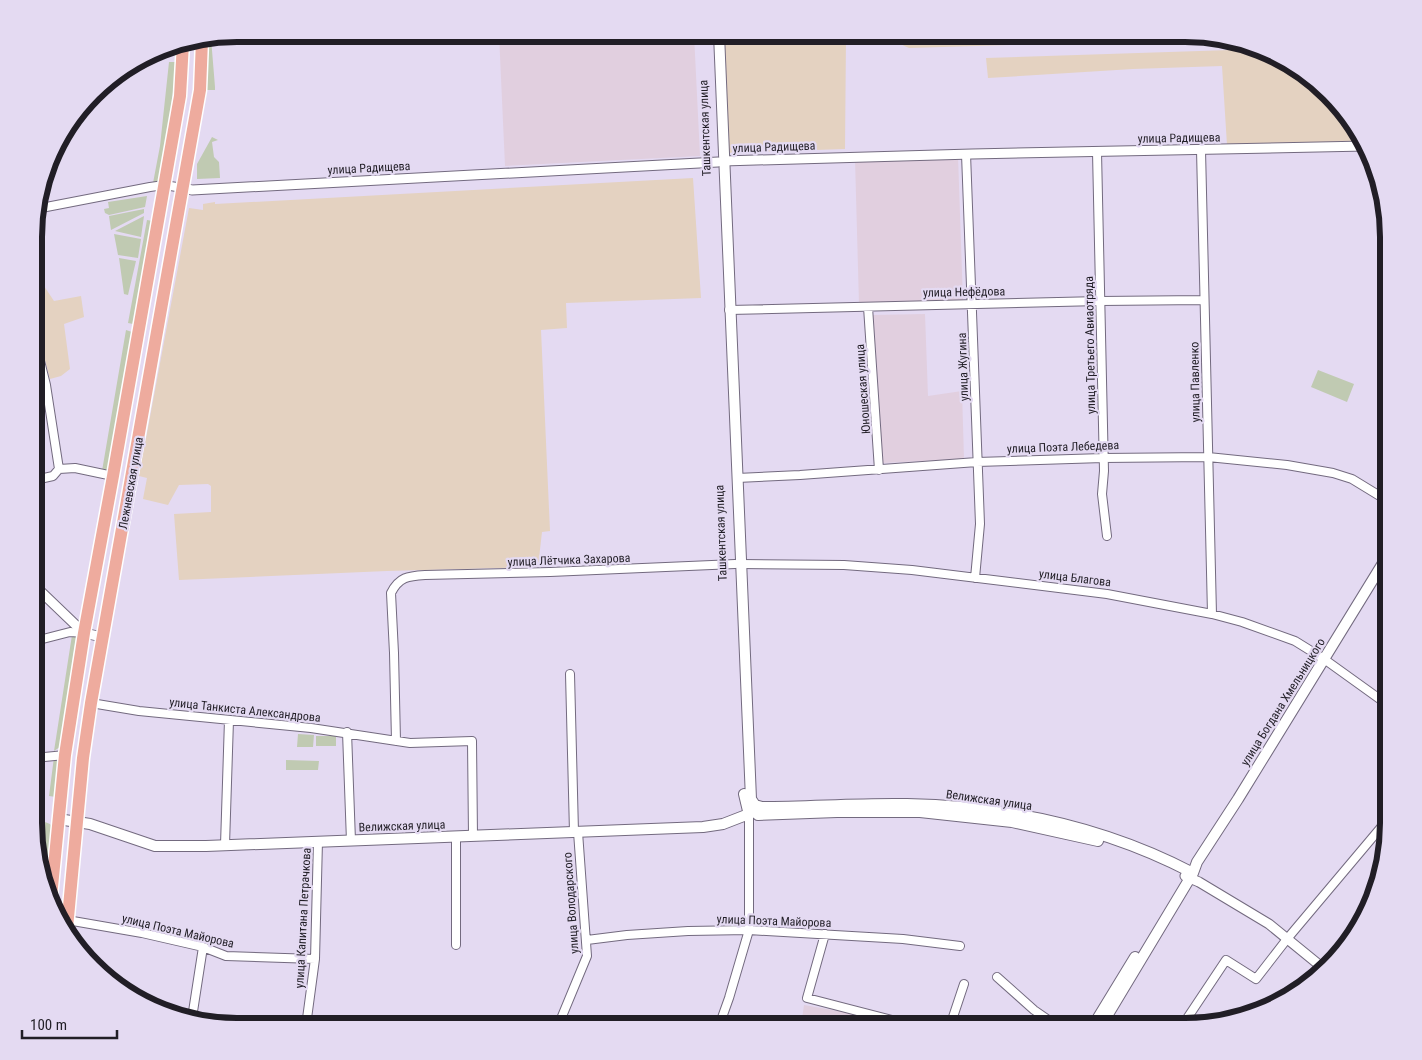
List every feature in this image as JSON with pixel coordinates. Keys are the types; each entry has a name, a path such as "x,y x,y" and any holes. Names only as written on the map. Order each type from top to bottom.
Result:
{"highway":[{"name":"Лежневская улица","path":"68,917 76,822 91,703 200,90 202,46"},
{"name":"Лежневская улица","path":"52,883 65,755 84,633 180,96 183,50"}],"main road":[{"name":"Ташкентская улица","path":"714,42 748,799 757,812"},
{"name":"Ташкентская улица","path":"719,42 721,162"},
{"name":"улица Богдана Хмельницкого","path":"1107,1018 1198,862 1380,567"},
{"name":"Велижская улица","path":"58,819 115,832 155,846 225,845 703,827 724,824 757,812 905,804 973,808 1014,814 1100,834 1157,856 1191,876"},
{"name":"улица Богдана Хмельницкого","path":"1097,1018 1191,876"}],"street":[{"name":"улица Радищева","path":"183,188 192,190 721,162 966,154 1356,146"},
{"name":"улица Павленко","path":"1201,150 1212,614"},
{"name":"улица Третьего Авиаотряда","path":"1096,152 1104,458 1102,494 1107,536"},
{"name":"улица Жугина","path":"966,154 980,524 975,578"},
{"path":"45,207 164,185 183,188"},
{"name":"улица Нефёдова","path":"727,310 1204,300"},
{"name":"Юношеская улица","path":"868,307 879,470"},
{"path":"42,369 59,468 53,476 42,478"},
{"name":"улица Поэта Лебедева","path":"734,478 879,470 977,462 1104,458 1208,458 1288,465 1333,473 1352,479 1380,496"},
{"path":"59,468 75,468 113,476"},
{"name":"улица Благова","path":"738,564 844,565 903,569 1107,594 1212,614 1289,638 1324,659 1380,699"},
{"name":"улица Лётчика Захарова","path":"396,741 391,593 396,584 404,578 424,575 738,564"},
{"path":"42,593 84,633"},
{"path":"42,639 70,632 102,637"},
{"name":"улица Володарского","path":"561,1018 587,956 576,832 570,674"},
{"name":"улица Танкиста Александрова","path":"91,703 121,709 347,732 410,743 472,741 474,836"},
{"path":"225,845 229,720"},
{"path":"347,732 351,840"},
{"path":"42,757 65,755"},
{"name":"Ташкентская улица","path":"722,1018 730,998 748,930 757,812"},
{"path":"1188,1018 1226,960 1256,980 1287,939 1379,829"},
{"path":"456,837 456,945"},
{"name":"улица Капитана Петрачкова","path":"307,1018 315,959 318,841"},
{"name":"Велижская улица","path":"1191,876 1269,924 1318,964"},
{"name":"улица Поэта Майорова","path":"71,925 142,933 203,947 226,956 315,959"},
{"name":"улица Поэта Майорова","path":"587,940 679,932 748,930 903,939 960,946"},
{"path":"825,934 807,998 883,1018"},
{"path":"193,1012 203,947"},
{"path":"997,977 1046,1018"},
{"path":"953,1018 964,984"}],"shaded area":[{"path":"499,42 694,42 700,156 505,166"},
{"path":"723,42 846,42 845,149 727,153"},
{"path":"896,42 1115,42 909,48"},
{"path":"1236,49 1259,57 1293,75 1331,109 1347,129 1355,144 1227,145 1222,66 1133,69 988,78 986,58"},
{"path":"958,156 963,302 859,304 855,159"},
{"path":"693,178 701,298 566,303 567,328 541,330 550,531 542,532 538,567 179,580 174,514 211,512 211,486 208,484 179,485 168,505 143,499 147,478 139,476 189,208 203,210 203,204 215,202 215,204"},
{"path":"42,286 44,286 54,301 81,296 84,317 64,324 70,369 61,376 50,379 42,349"},
{"path":"925,314 928,396 962,391 964,459 883,463 873,315"},
{"path":"804,1005 878,1018 802,1018"}],"green space":[{"path":"211,44 215,90 204,90 206,45"},
{"path":"169,62 177,62 159,182 153,183 160,146"},
{"path":"212,137 218,140 212,142 214,157 219,162 220,178 197,179 197,164"},
{"path":"147,196 145,207 109,215 105,213 104,209 109,208 108,202"},
{"path":"144,209 144,213 111,230 109,216"},
{"path":"144,216 141,237 115,231"},
{"path":"147,220 153,221 135,323 133,324 128,323"},
{"path":"114,234 141,239 138,258 118,255"},
{"path":"119,258 136,261 128,295 124,294"},
{"path":"126,330 133,334 107,473 102,471"},
{"path":"1318,370 1354,384 1347,402 1311,387"},
{"path":"72,635 75,635 76,638 60,747 54,751"},
{"path":"298,734 314,735 313,747 297,747"},
{"path":"316,736 336,736 336,746 316,746"},
{"path":"59,756 56,797 49,796 54,757"},
{"path":"286,760 319,761 318,770 286,770"},
{"path":"45,822 53,828 51,858 45,857 43,837"}]}
